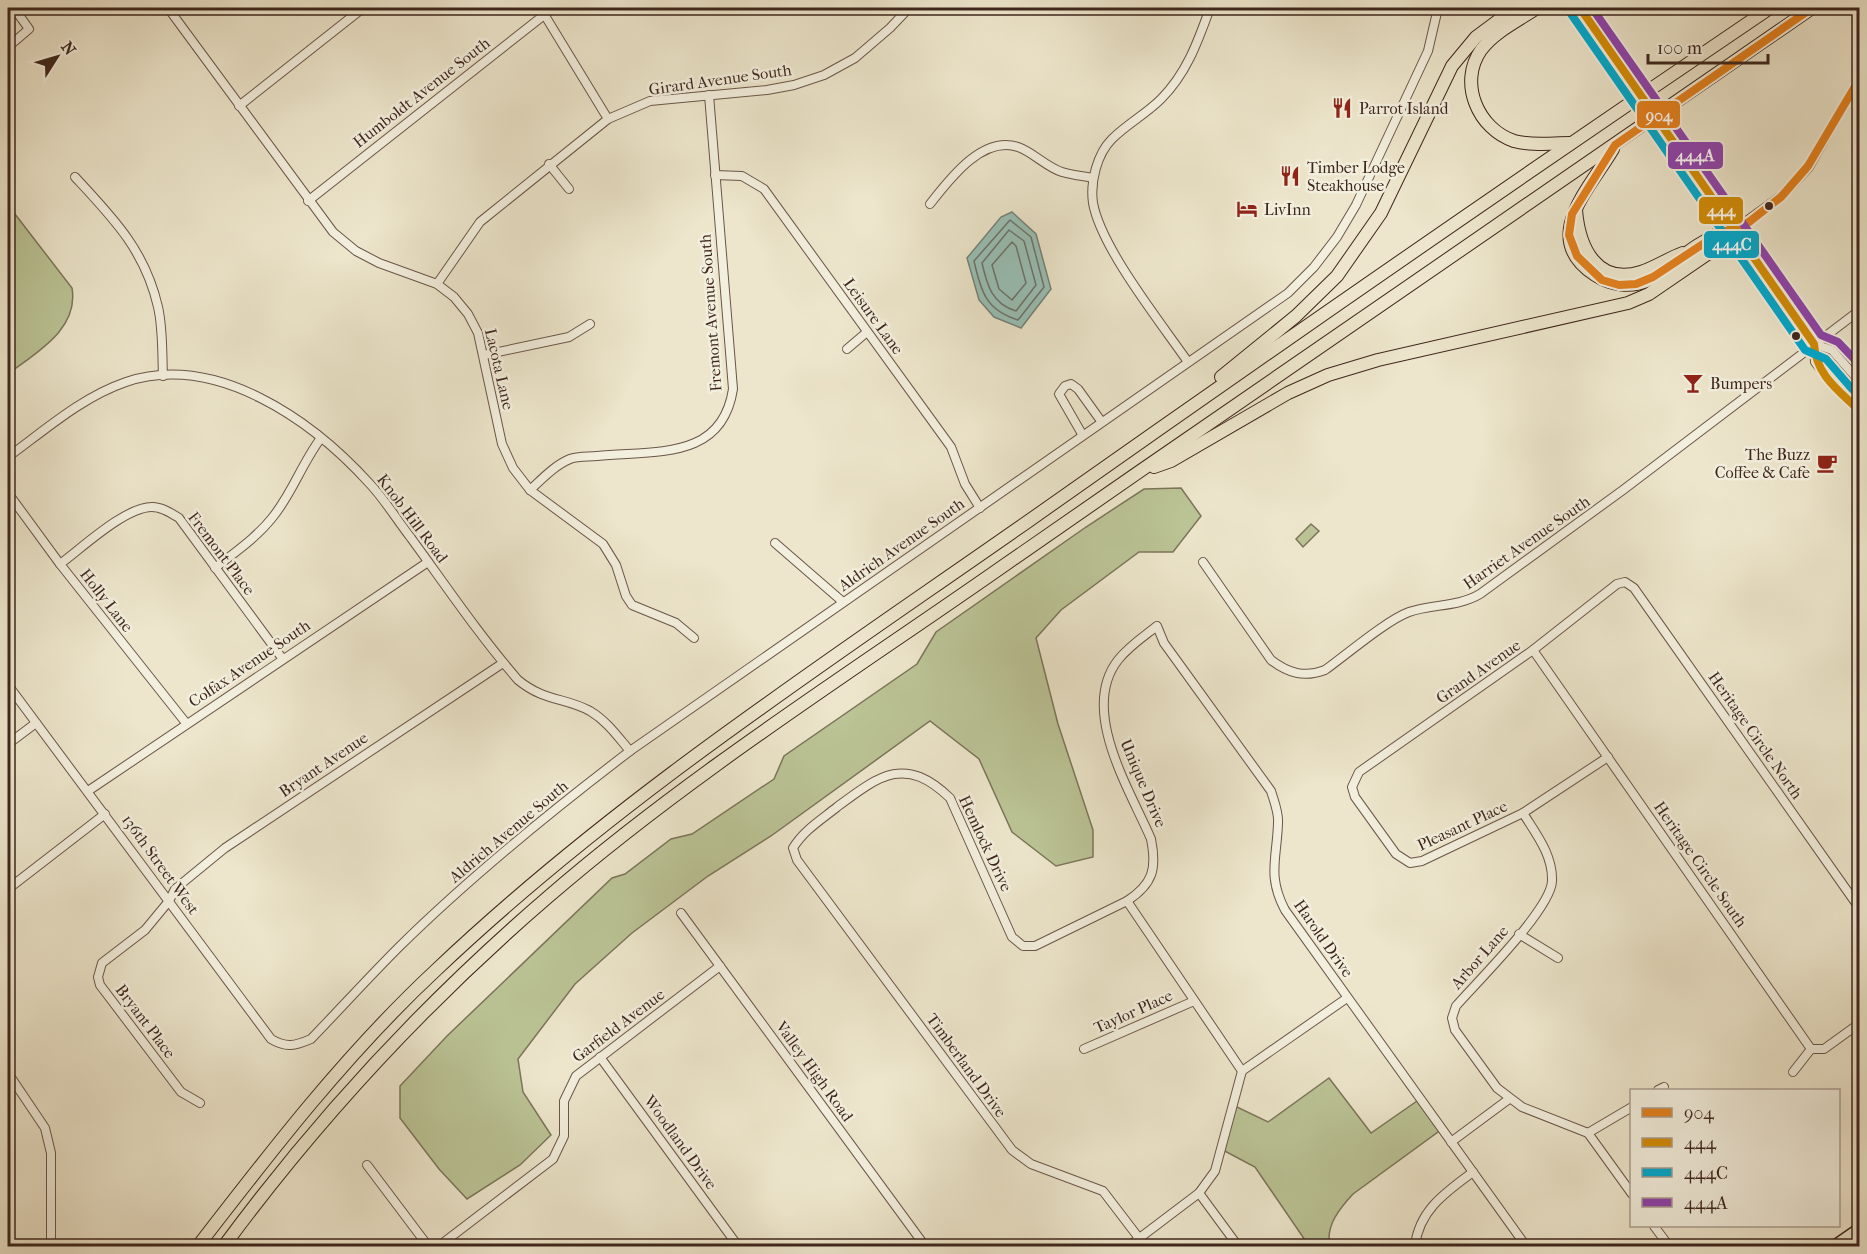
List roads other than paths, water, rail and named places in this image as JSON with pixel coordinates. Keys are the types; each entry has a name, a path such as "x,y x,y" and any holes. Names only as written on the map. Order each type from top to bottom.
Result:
{"highway":[{"path":"1147,437 1296,316 1337,276 1381,213 1452,66 1476,36 1515,8"},
{"path":"1537,8 1490,40 1480,51 1472,78 1472,95 1486,123 1499,135 1516,141 1571,143"},
{"path":"198,1246 287,1131 346,1063 432,974 534,881 659,781 1147,437 1770,8"},
{"path":"224,1246 305,1142 386,1050 451,984 550,895 686,787 1136,473 1615,146 1812,8"},
{"path":"1615,146 1576,206 1569,229 1576,254 1586,268 1609,282 1629,285 1646,282 1719,232 1734,230"},
{"path":"1136,473 1171,461 1288,393 1328,375 1378,360 1638,299 1672,280 1725,242 1734,230"}],"main road":[{"path":"1834,1246 1860,1227"}],"street":[{"path":"8,47 29,29 14,8"},
{"path":"239,106 363,8"},
{"name":"Humboldt Avenue South","path":"308,201 553,8"},
{"name":"Girard Avenue South","path":"437,284 480,222 549,164 608,119 650,101 785,87 824,75 855,58 909,8"},
{"path":"1188,362 1126,272 1111,244 1093,202 1093,178 1099,158 1111,140 1161,99 1183,73 1210,8"},
{"name":"Aldrich Avenue South","path":"297,1046 311,1040 400,946 481,872 566,800 630,751 980,508 1082,434 1288,293 1314,267 1337,237 1356,205 1428,51 1438,8"},
{"path":"1580,8 1814,344 1815,362 1831,383 1860,411"},
{"name":"Lacota Lane","path":"170,9 308,201 333,232 356,252 437,284 454,297 468,314 478,333 502,444 513,468 530,490 603,544 616,565 626,596 632,605 676,623 694,638"},
{"path":"544,15 608,119"},
{"path":"1734,230 1785,193 1809,167 1860,77"},
{"name":"Fremont Avenue South","path":"530,490 548,473 571,459 687,447 705,439 721,425 730,408 733,389 709,95"},
{"path":"930,204 951,177 982,152 998,145 1017,147 1060,172 1093,178"},
{"path":"549,164 569,189"},
{"name":"Leisure Lane","path":"716,175 742,176 764,189 951,447 964,484 980,508"},
{"path":"75,177 122,227 144,263 158,308 163,376"},
{"name":"Harriet Avenue South","path":"1203,562 1271,660 1286,671 1313,674 1325,669 1405,614 1426,607 1467,602 1480,594 1615,497 1860,310"},
{"path":"483,355 569,337 590,324"},
{"path":"847,349 867,332"},
{"path":"1814,344 1832,350 1860,382"},
{"name":"Knob Hill Road","path":"8,458 93,396 128,382 163,376 201,377 235,387 279,409 321,438 370,484 503,663 531,691 578,706 598,717 630,751"},
{"path":"1082,434 1059,394 1065,386 1071,384 1078,389 1101,421"},
{"path":"216,568 251,541 272,518 288,495 306,458 321,438"},
{"name":"Holly Lane","path":"8,493 60,564 186,723"},
{"name":"Fremont Place","path":"60,564 129,513 152,507 167,510 178,518 282,658"},
{"path":"775,543 843,602"},
{"name":"Colfax Avenue South","path":"88,791 282,658 428,562"},
{"name":"Grand Avenue","path":"1352,787 1359,772 1533,650 1617,584 1625,582"},
{"name":"Heritage Circle North","path":"1625,582 1634,588 1860,909"},
{"name":"Unique Drive","path":"1127,901 1146,887 1154,866 1154,853 1151,839 1108,738 1102,705 1107,682 1117,662 1131,645 1157,626"},
{"name":"Harold Drive","path":"1157,626 1164,643 1271,791 1279,821 1272,867 1276,894 1285,910 1526,1246"},
{"name":"Heritage Circle South","path":"1533,650 1811,1048"},
{"name":"Bryant Avenue","path":"169,902 175,890 225,848 503,663"},
{"name":"136th Street West","path":"8,685 271,1039 283,1046 297,1046"},
{"path":"8,744 36,723"},
{"name":"Pleasant Place","path":"1352,787 1355,797 1396,854 1410,863 1422,861 1523,813 1608,757"},
{"name":"Hemlock Drive","path":"797,860 793,848 801,834 875,779 892,774 911,774 933,782 950,798 1012,938 1023,946 1035,946 1127,901"},
{"name":"Arbor Lane","path":"1523,813 1549,857 1552,882 1544,904 1456,1006 1452,1018 1455,1030 1497,1088 1509,1099 1522,1107 1588,1133"},
{"path":"8,889 105,814"},
{"name":"Timberland Drive","path":"797,860 1012,1150 1031,1164 1103,1191 1145,1246"},
{"path":"1127,901 1242,1071"},
{"name":"Bryant Place","path":"169,902 145,930 102,963 98,977 100,985 181,1092 200,1103"},
{"name":"Valley High Road","path":"681,913 925,1246"},
{"path":"1519,934 1558,958"},
{"name":"Garfield Avenue","path":"439,1246 553,1159 564,1136 564,1101 576,1076 720,966"},
{"path":"1129,1246 1199,1193 1215,1171 1242,1071 1347,998"},
{"name":"Taylor Place","path":"1084,1049 1194,1001"},
{"path":"1793,1072 1811,1048 1824,1049 1860,1023"},
{"name":"Woodland Drive","path":"600,1057 738,1246"},
{"path":"8,1073 45,1128 51,1153 51,1246"},
{"path":"1451,1142 1509,1099"},
{"path":"1630,1108 1588,1133 1630,1191"},
{"path":"367,1166 428,1246"},
{"path":"1415,1246 1423,1218 1439,1197 1473,1172"},
{"path":"1199,1193 1238,1246"},
{"path":"1655,1227 1669,1246"}],"water":[{"path":"1012,212 1036,234 1051,289 1021,328 994,317 979,300 967,258 1001,217"}],"place":[{"name":"Parrot Island","path":"1342,108"},
{"name":"Timber Lodge Steakhouse","path":"1290,176"},
{"name":"LivInn","path":"1247,209"},
{"name":"Bumpers","path":"1693,383"},
{"name":"The Buzz Coffee & Cafe","path":"1827,463"}]}
